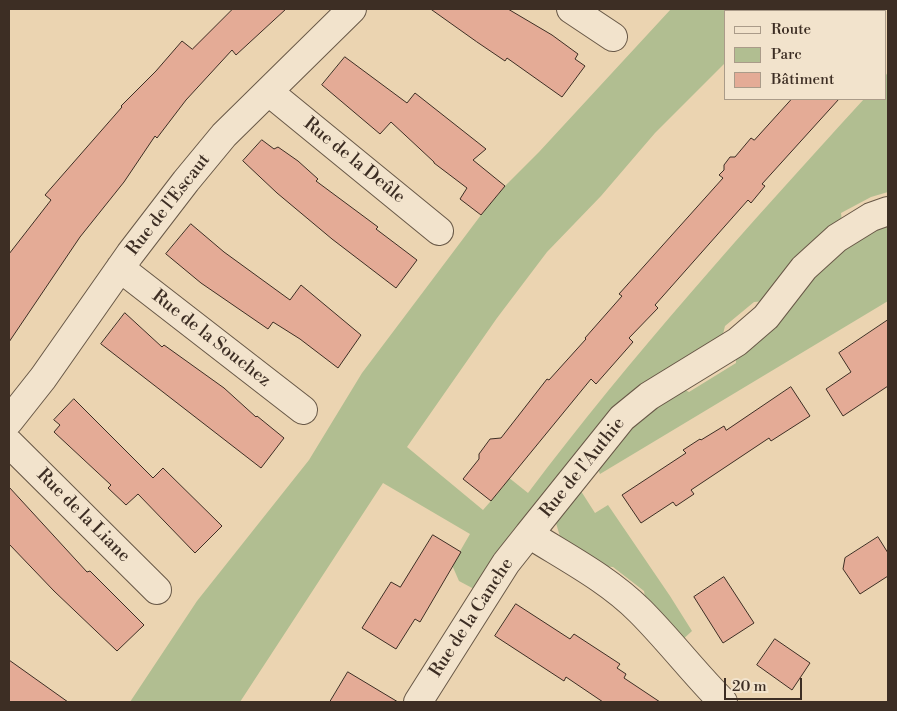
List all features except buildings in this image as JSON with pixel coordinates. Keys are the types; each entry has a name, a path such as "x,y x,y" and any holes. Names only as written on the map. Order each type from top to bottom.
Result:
{"street":[{"name":"Rue de l'Escaut","path":"9,421 44,378 120,268 186,181 224,135 352,9"},
{"path":"571,9 613,37"},
{"name":"Rue de la Deûle","path":"269,92 439,231"},
{"name":"Rue de l'Authie","path":"723,702 702,681 640,610 601,579 529,534 622,418 649,396 737,342 766,317 804,268 837,238 871,217 888,211"},
{"name":"Rue de la Souchez","path":"120,268 303,410"},
{"name":"Rue de la Liane","path":"9,442 157,590"},
{"name":"Rue de la Canche","path":"418,702 506,563 529,534"}],"green space":[{"path":"671,9 779,9 724,10 724,64 655,133 601,196 547,252 497,318 407,447 483,510 503,487 508,477 528,493 649,341 734,243 863,100 887,100 888,72 888,192 871,197 841,213 842,222 766,301 754,302 725,326 722,338 616,408 511,533 474,589 459,581 452,565 470,534 383,483 240,702 130,702 197,601 309,460 362,373 481,215 505,186 539,152"},
{"path":"888,223 888,301 600,474 596,465 621,433 681,388 689,392 736,363 736,353 846,243"},
{"path":"579,488 595,513 608,505 670,596 692,631 680,642 646,603 644,591 613,567 599,566 561,540 556,523 558,512"}]}
